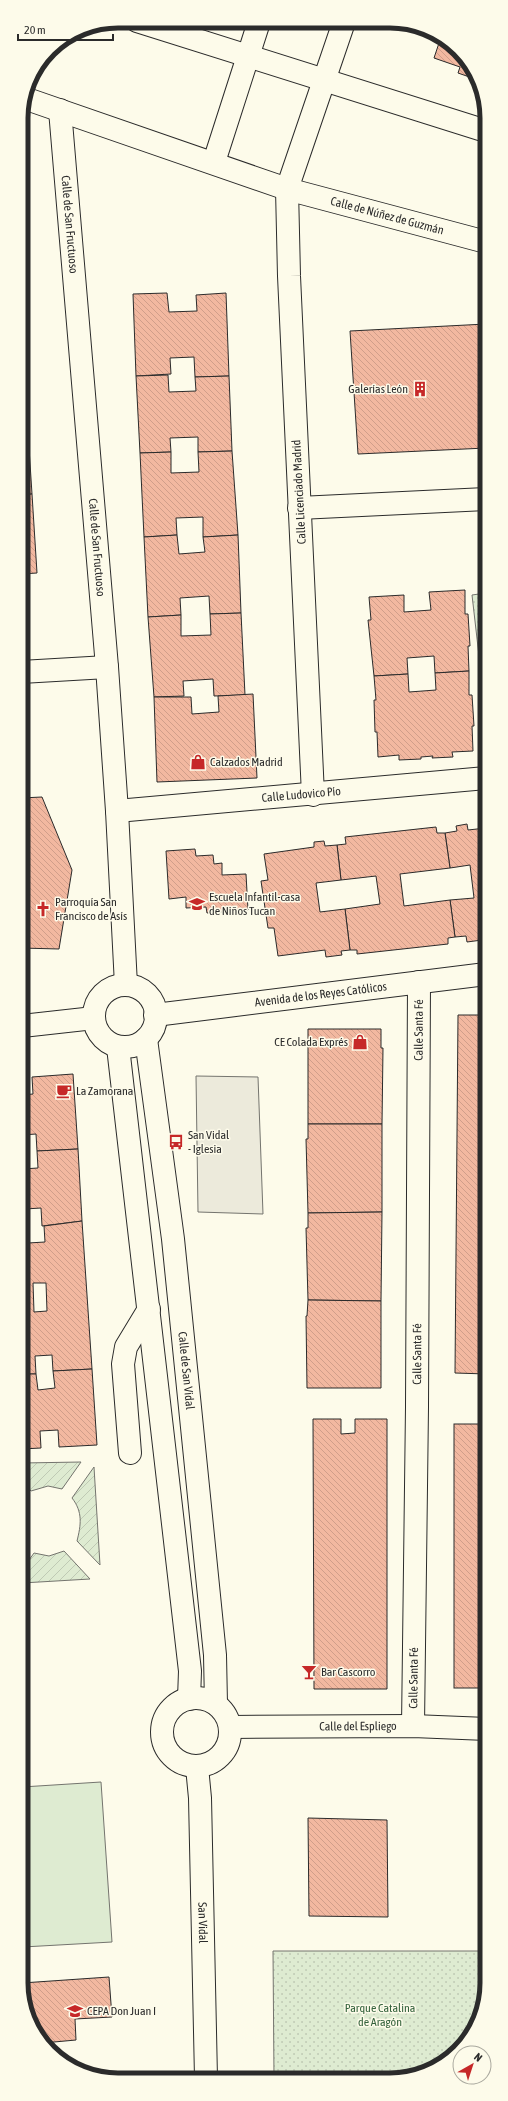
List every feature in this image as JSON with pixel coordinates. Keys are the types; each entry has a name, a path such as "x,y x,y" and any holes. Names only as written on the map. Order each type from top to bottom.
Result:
{"street":[{"path":"159,28 480,129"},
{"path":"214,162 257,28"},
{"path":"288,189 342,28"},
{"name":"Calle de Núñez de Guzmán","path":"30,100 214,162 288,189 480,240"},
{"name":"Calle de San Fructuoso","path":"60,110 117,811 126,985"},
{"name":"Calle Licenciado Madrid","path":"288,189 288,276 313,795"},
{"path":"300,508 480,499"},
{"path":"28,672 106,667"},
{"name":"Calle Ludovico Pío","path":"117,811 313,795 480,779"},
{"name":"Avenida de los Reyes Católicos","path":"155,1015 480,975"},
{"name":"Calle Santa Fé","path":"413,1726 417,1407 419,982"},
{"path":"126,985 145,993 151,1001 155,1015 152,1030 146,1039 138,1044 128,1047 118,1047 101,1036 96,1028 94,1018 95,1008 99,998 115,987 126,985"},
{"path":"28,1025 94,1018"},
{"name":"Calle de San Vidal","path":"146,1039 173,1239 215,1655 216,1704"},
{"path":"118,1047 190,1671 189,1699"},
{"path":"130,1454 123,1364 128,1342 149,1309"},
{"path":"201,1698 216,1704 224,1712 230,1727 230,1739 226,1750 216,1760 197,1767 186,1765 175,1759 170,1754 163,1740 162,1728 165,1718 175,1705 189,1699 201,1698"},
{"name":"Calle del Espliego","path":"230,1727 413,1726 480,1729"},
{"name":"San Vidal","path":"197,1767 200,1798 206,2073"}],"green space":[{"path":"480,594 480,665 472,595"},
{"path":"81,1462 62,1489 48,1486 31,1491 28,1488 28,1463"},
{"path":"94,1467 100,1565 77,1541 80,1519 78,1508 72,1498"},
{"path":"64,1551 90,1579 28,1583 28,1562 34,1553 49,1556"},
{"path":"101,1782 112,1942 28,1947 28,1787"},
{"name":"Parque Catalina de Aragón","path":"273,1951 480,1951 480,1989 477,2006 471,2023 465,2033 456,2045 452,2045 452,2049 430,2064 413,2070 390,2073 274,2073"}],"shaded area":[{"path":"196,1076 258,1077 263,1214 198,1212"}],"building":[{"path":"439,42 454,54 471,77 458,73 460,67 434,58"},
{"path":"167,293 169,312 197,311 196,295 226,293 229,376 195,377 194,357 170,358 171,374 136,376 133,294"},
{"name":"Galerías León","path":"480,324 480,448 358,454 350,331"},
{"path":"168,375 169,392 196,391 195,377 229,376 232,451 198,452 198,437 170,438 171,452 140,453 136,376"},
{"path":"28,432 32,494 28,494"},
{"path":"232,451 238,535 203,537 203,517 176,518 177,535 144,537 140,453 171,452 171,473 199,472 198,452"},
{"path":"28,494 32,494 37,573 28,574"},
{"path":"177,535 179,554 205,552 203,537 238,535 241,613 210,614 209,596 180,598 181,615 148,617 144,537"},
{"path":"465,590 465,614 468,614 470,646 468,646 469,671 435,673 434,656 407,658 408,674 374,676 368,620 371,620 369,597 404,595 404,612 431,610 429,592"},
{"path":"241,613 245,695 214,696 213,679 183,681 184,696 154,697 148,617 181,615 181,636 211,635 210,614"},
{"path":"469,671 469,695 472,695 474,726 472,726 473,751 452,752 453,757 432,758 433,756 421,757 421,759 399,760 399,755 378,757 377,732 375,732 374,700 376,700 374,676 408,674 409,692 436,690 435,673"},
{"path":"253,694 257,778 157,782 154,697 191,697 192,714 219,712 218,696"},
{"name":"Parroquía San Francisco de Asís","path":"42,797 72,870 59,949 28,948 28,798"},
{"path":"467,824 468,830 480,829 480,940 467,942 466,936 455,937 450,900 474,898 470,865 450,868 445,833 457,831 456,826"},
{"path":"436,827 437,833 445,833 450,868 400,874 404,906 450,900 455,937 448,938 448,944 357,954 357,950 350,950 345,909 380,904 376,876 341,880 337,845 346,844 345,837"},
{"path":"324,841 325,846 337,845 341,880 316,883 320,912 345,909 350,950 341,951 342,955 326,957 325,950 278,956 274,928 268,928 261,881 268,880 264,854 314,847 314,842"},
{"path":"195,849 196,856 213,855 214,864 222,863 222,875 246,874 248,910 207,913 206,907 186,908 186,897 169,899 166,851"},
{"path":"458,1015 480,1015 480,1374 455,1373"},
{"path":"308,1029 381,1029 381,1048 383,1048 382,1124 308,1124"},
{"path":"73,1074 78,1149 37,1151 36,1134 28,1135 28,1094 33,1094 32,1077"},
{"path":"308,1124 382,1124 382,1212 308,1213 306,1139 308,1139"},
{"path":"78,1149 82,1221 42,1226 41,1208 28,1209 28,1169 38,1168 37,1151"},
{"path":"382,1212 381,1301 308,1300 306,1228 308,1228 308,1213"},
{"path":"82,1221 92,1369 53,1371 52,1355 35,1356 36,1374 28,1374 28,1243 45,1242 44,1226","holes":["33,1283 46,1283 47,1311 34,1312"]},
{"path":"308,1300 381,1301 381,1388 307,1388 306,1316"},
{"path":"92,1369 97,1445 59,1447 58,1430 40,1431 41,1448 28,1449 28,1374 36,1374 38,1390 55,1388 53,1371"},
{"path":"313,1419 341,1419 341,1434 355,1433 355,1419 387,1419 387,1689 314,1689"},
{"path":"454,1424 480,1424 480,1688 454,1688"},
{"path":"308,1818 387,1820 388,1917 309,1916"},
{"path":"109,1977 112,2017 75,2019 76,2040 50,2042 37,2023 30,2000 28,1983"}],"place":[{"name":"Galerías León","path":"420,389"},
{"name":"Calzados Madrid","path":"198,762"},
{"name":"Escuela Infantil-casa de Niños Tucan","path":"197,904"},
{"name":"Parroquía San Francisco de Asís","path":"43,909"},
{"name":"CE Colada Exprés","path":"360,1042"},
{"name":"La Zamorana","path":"64,1091"},
{"name":"San Vidal - Iglesia","path":"176,1142"},
{"name":"Bar Cascorro","path":"309,1672"},
{"name":"CEPA Don Juan I","path":"75,2011"}]}
